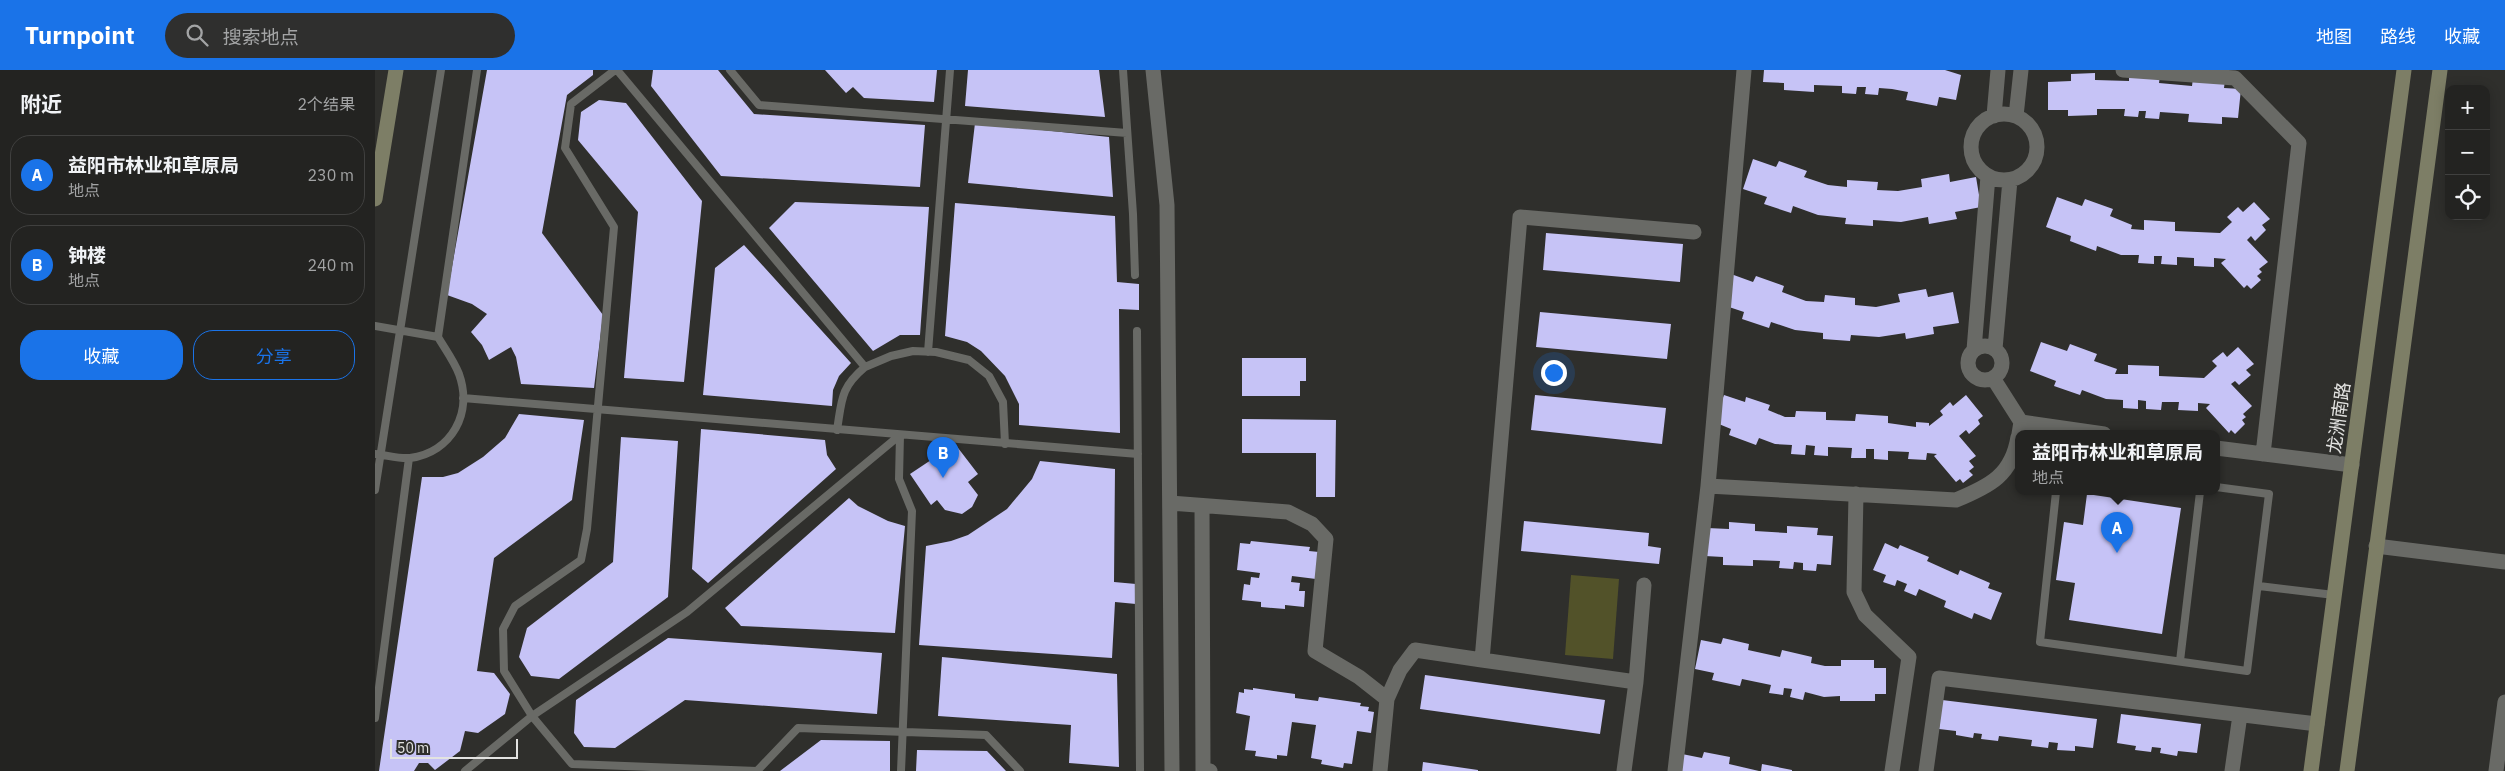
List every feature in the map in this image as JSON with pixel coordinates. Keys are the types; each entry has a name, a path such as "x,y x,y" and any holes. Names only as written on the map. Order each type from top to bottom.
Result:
{"main road":[{"path":"375,198 397,70"},
{"name":"龙洲南路","path":"2311,771 2404,70"},
{"path":"2347,771 2439,70"}],"street":[{"path":"1153,70 1167,205 1172,771"},
{"path":"1675,771 1708,486 1744,70"},
{"path":"1994,116 1998,70"},
{"path":"2016,116 2021,70"},
{"path":"2123,70 2235,78 2299,144 2263,454"},
{"path":"1994,116 2016,116 2033,130 2037,150 2035,161 2029,170 2010,180 1999,180 1989,176 1980,169 1974,160 1972,139 1985,121 1994,116"},
{"path":"1974,350 1985,346 1999,353 2002,364 1998,374 1993,378 1983,380 1973,374 1969,365 1969,359 1974,350 1989,176"},
{"path":"1995,350 2010,180"},
{"path":"1481,660 1520,217 1694,232"},
{"path":"1993,378 2019,430"},
{"path":"2220,449 2352,465"},
{"path":"1708,486 1956,500 1985,488 2007,470 2015,454"},
{"path":"1856,494 1854,592 1865,615 1909,657 1892,771"},
{"path":"1170,503 1288,512 1312,524 1326,539 1315,651 1359,677 1387,698"},
{"path":"1202,506 1203,770 1209,771"},
{"path":"2377,546 2505,562"},
{"path":"1624,771 1636,682 1644,585"},
{"path":"1380,771 1387,698 1400,670 1415,650 1636,682"},
{"path":"1926,771 1939,678 2317,724"},
{"path":"2496,771 2505,702"},
{"path":"2232,771 2240,715"}],"lane":[{"path":"375,490 378,454 400,331 441,70"},
{"path":"378,454 409,458 436,449 453,434 462,418 463,398 459,374 438,337 477,70"},
{"path":"865,368 616,70 571,104 565,148 614,227 587,529 581,560 515,606 503,629 504,671 532,716 572,764 757,771 798,728 986,735 1020,771"},
{"path":"730,70 759,106 1127,132"},
{"path":"928,352 950,70"},
{"path":"1123,70 1135,274"},
{"path":"375,326 438,337"},
{"path":"1137,331 1140,771"},
{"path":"837,430 842,399 850,380 865,368 891,356 913,351 928,352 969,360 989,376 1003,402 1005,444"},
{"path":"463,398 1137,454"},
{"path":"465,771 532,716 687,612 900,435"},
{"path":"900,435 899,479 912,512 901,771"},
{"path":"375,718 409,458"},
{"path":"2056,495 2040,642 2247,671 2269,494 2220,488"},
{"path":"2180,661 2200,495"},
{"path":"2259,586 2335,595"}],"shaded area":[{"path":"1571,575 1619,579 1613,659 1565,655"}],"building":[{"path":"487,70 593,70 593,75 567,95 542,233 603,315 594,388 521,384 516,357 511,347 489,360 482,345 471,332 487,314 472,304 447,295"},
{"path":"653,70 718,70 754,114 925,125 920,187 721,176 651,86"},
{"path":"825,70 937,70 934,102 864,98 853,87 846,93"},
{"path":"968,70 1099,70 1105,117 965,106"},
{"path":"1764,70 1945,70 1961,75 1956,100 1939,97 1937,106 1906,100 1908,92 1892,89 1879,88 1878,95 1865,94 1866,87 1857,87 1856,94 1842,93 1842,86 1814,85 1814,92 1784,90 1784,83 1763,82"},
{"path":"2095,73 2095,80 2129,81 2129,73 2160,75 2159,83 2192,86 2193,78 2225,80 2224,88 2241,89 2238,118 2222,117 2222,124 2188,122 2189,114 2160,112 2159,119 2145,118 2146,111 2139,111 2138,117 2124,116 2125,109 2097,109 2097,115 2068,116 2068,110 2048,110 2048,82 2071,81 2071,74"},
{"path":"599,100 626,103 702,201 684,382 624,378 638,212 578,140 581,112"},
{"path":"975,123 1109,137 1113,197 968,183"},
{"path":"1753,159 1776,167 1779,161 1807,171 1804,177 1828,185 1847,187 1847,180 1878,182 1877,190 1898,191 1922,187 1921,179 1949,174 1950,182 1976,177 1981,207 1955,212 1957,219 1929,224 1928,217 1901,222 1873,220 1873,226 1845,224 1846,218 1818,215 1793,206 1791,213 1764,204 1767,197 1743,189"},
{"path":"2057,197 2082,206 2085,199 2113,209 2110,216 2132,225 2131,229 2144,230 2144,220 2175,222 2175,231 2220,233 2232,222 2227,217 2238,207 2243,212 2254,202 2270,219 2262,225 2266,230 2255,241 2251,236 2247,240 2268,262 2259,269 2262,272 2257,276 2261,280 2251,289 2247,285 2244,288 2221,263 2226,259 2214,258 2214,267 2194,266 2194,258 2177,257 2177,265 2161,264 2162,256 2154,256 2154,264 2138,263 2139,255 2121,255 2097,246 2096,251 2070,241 2071,236 2046,227"},
{"path":"795,202 929,207 920,335 900,335 873,351 769,228"},
{"path":"955,203 1115,216 1117,282 1139,284 1139,310 1119,309 1120,433 1019,425 1019,404 1005,376 981,351 967,342 945,336"},
{"path":"1546,233 1683,244 1680,282 1543,270"},
{"path":"744,245 851,363 839,376 833,390 832,406 703,395 715,268"},
{"path":"1731,274 1753,282 1756,276 1784,286 1782,292 1806,301 1824,302 1825,295 1855,298 1855,305 1876,307 1900,302 1898,294 1926,289 1928,297 1953,292 1959,323 1933,327 1934,334 1906,339 1905,333 1879,337 1851,335 1850,341 1823,339 1823,333 1795,330 1771,322 1769,328 1742,319 1744,312 1720,304"},
{"path":"1540,312 1671,324 1667,359 1536,347"},
{"path":"2041,342 2067,351 2070,344 2097,354 2094,361 2117,369 2115,374 2128,374 2128,365 2159,366 2159,376 2204,378 2217,366 2212,361 2223,352 2227,357 2238,347 2254,364 2246,370 2251,375 2239,385 2235,381 2231,384 2252,406 2243,414 2246,417 2242,420 2245,424 2235,434 2231,430 2229,433 2206,408 2210,404 2198,403 2198,411 2178,410 2179,402 2162,402 2161,410 2146,409 2146,401 2138,400 2138,409 2123,408 2123,400 2106,399 2082,390 2080,395 2054,386 2056,381 2030,371"},
{"path":"1242,358 1306,358 1306,381 1300,381 1300,396 1242,396"},
{"path":"1535,395 1666,408 1662,444 1531,430"},
{"path":"1724,395 1745,402 1746,397 1770,405 1768,410 1785,417 1795,417 1796,411 1826,412 1826,420 1855,421 1856,414 1888,416 1888,423 1916,427 1916,422 1929,423 1929,426 1943,415 1940,411 1950,402 1953,406 1966,395 1983,416 1978,420 1980,424 1969,434 1966,430 1959,436 1976,456 1969,461 1974,467 1969,471 1973,475 1963,483 1960,479 1956,482 1934,456 1937,454 1927,453 1926,460 1908,459 1909,452 1888,451 1888,460 1874,459 1874,449 1866,449 1866,458 1851,458 1852,448 1828,447 1828,456 1814,455 1815,446 1806,445 1805,455 1791,454 1792,445 1775,444 1759,438 1756,445 1729,435 1731,429 1714,422"},
{"path":"519,414 584,420 572,500 494,558 477,671 494,673 510,694 505,714 478,733 465,731 460,751 435,770 428,763 419,763 414,771 379,771 422,477 443,477 458,473 483,457 505,438"},
{"path":"1242,419 1336,420 1335,497 1316,497 1316,453 1242,453"},
{"path":"701,429 825,440 827,455 836,469 708,583 692,569"},
{"path":"621,437 678,441 668,597 559,679 531,676 519,657 527,628 613,562"},
{"path":"955,444 978,474 968,482 978,495 972,507 962,514 945,510 937,500 931,505 910,474"},
{"path":"1040,461 1115,469 1114,582 1136,584 1136,604 1115,602 1112,658 919,645 926,546 968,535 1007,509 1032,479"},
{"path":"2087,495 2181,508 2162,634 2069,620 2075,583 2056,580 2064,522 2083,525"},
{"path":"849,498 858,506 888,521 905,526 895,633 741,626 725,608"},
{"path":"1524,521 1649,533 1648,546 1661,548 1659,564 1521,551"},
{"path":"1729,522 1755,524 1755,531 1787,533 1787,526 1818,528 1817,535 1833,536 1831,565 1817,564 1816,571 1803,570 1803,563 1794,562 1793,569 1779,568 1780,561 1753,560 1753,566 1723,565 1723,557 1705,556 1707,528 1729,529"},
{"path":"1251,541 1310,547 1309,551 1319,552 1316,579 1292,576 1291,582 1300,583 1299,591 1305,591 1304,607 1285,605 1285,609 1261,607 1261,602 1242,600 1244,584 1250,585 1251,577 1259,578 1260,573 1237,570 1240,543 1250,544"},
{"path":"1885,543 1898,549 1900,545 1929,557 1927,561 1958,575 1960,570 1990,583 1988,588 2002,593 1991,620 1974,613 1972,619 1944,607 1946,601 1919,589 1916,596 1904,591 1907,584 1897,580 1895,586 1883,582 1886,575 1873,570"},
{"path":"668,638 882,653 877,714 685,700 615,748 584,747 574,733 576,700"},
{"path":"1723,638 1749,644 1748,650 1780,657 1782,650 1812,657 1811,663 1825,666 1841,666 1841,660 1874,660 1874,668 1886,668 1886,694 1875,694 1875,701 1840,701 1840,696 1824,697 1805,692 1803,700 1790,697 1792,689 1784,688 1783,695 1769,693 1771,685 1742,679 1740,686 1712,680 1714,673 1695,669 1701,640 1721,644"},
{"path":"942,657 1117,674 1119,767 1069,763 1071,725 938,716"},
{"path":"1425,675 1605,700 1600,734 1420,709"},
{"path":"1253,688 1295,694 1295,698 1318,701 1319,697 1361,703 1360,706 1369,707 1368,711 1374,712 1371,733 1357,731 1352,764 1344,763 1343,768 1321,764 1322,760 1311,758 1316,725 1292,722 1287,756 1277,755 1277,759 1255,756 1256,751 1245,750 1250,716 1236,713 1239,692 1244,693 1244,689 1253,690"},
{"path":"1942,700 2097,719 2093,748 2075,746 2075,751 2057,750 2058,743 2049,742 2048,748 2031,746 2032,740 1999,736 1998,741 1981,739 1982,734 1974,733 1973,738 1956,735 1956,731 1939,729"},
{"path":"2121,714 2201,724 2197,753 2178,751 2177,756 2160,753 2161,748 2152,747 2151,752 2135,750 2136,746 2117,743"},
{"path":"821,740 890,741 890,771 780,771"},
{"path":"917,750 987,751 1006,771 916,771"},
{"path":"1704,752 1730,757 1729,764 1759,771 1679,771 1682,754 1702,758"},
{"path":"1423,762 1478,770 1478,771 1422,771"},
{"path":"1762,764 1792,770 1792,771 1761,771"}],"place":[{"name":"钟楼","path":"943,478"},
{"name":"益阳市林业和草原局","path":"2117,553"}]}
